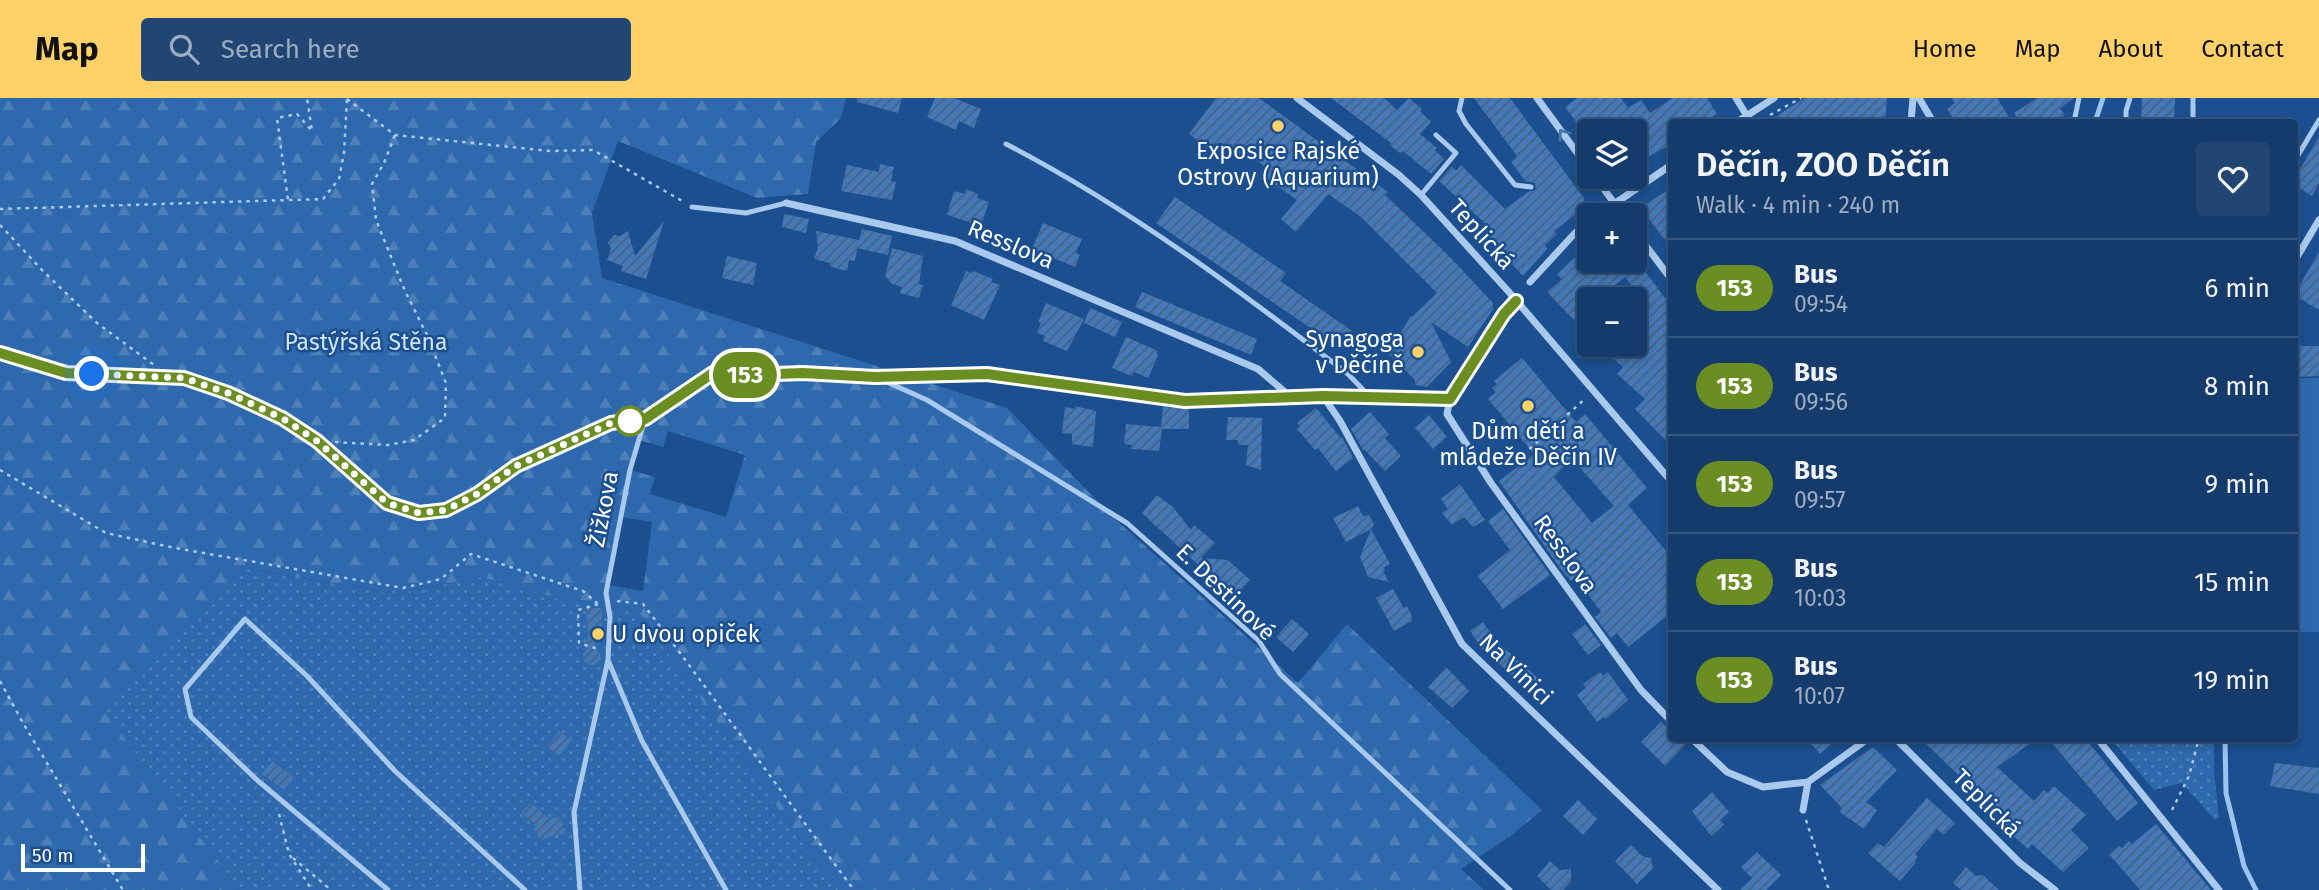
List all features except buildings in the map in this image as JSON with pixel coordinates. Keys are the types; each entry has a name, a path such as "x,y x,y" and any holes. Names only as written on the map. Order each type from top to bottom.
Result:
{"street":[{"name":"Teplická","path":"1297,98 1399,175 1421,195 1668,478"},
{"path":"1309,106 1315,98"},
{"path":"1537,98 1577,153"},
{"path":"1735,98 1747,119 1774,98"},
{"path":"1911,119 1913,98"},
{"path":"1919,98 1931,119"},
{"path":"1604,189 1614,202 1668,167"},
{"name":"Resslova","path":"786,202 955,241 1258,369 1292,398"},
{"path":"2298,255 2319,220"},
{"path":"1530,282 1577,231"},
{"path":"1647,247 1668,275"},
{"path":"987,374 1185,401 1323,396 1450,399 1504,314 1516,301"},
{"name":"Na Vinici","path":"1323,396 1340,421 1462,644 1718,890"},
{"name":"Resslova","path":"1450,399 1447,414 1482,470 1641,690 1668,718"},
{"path":"1695,742 1727,772 1763,787 1808,782 1863,742"},
{"name":"Teplická","path":"1899,742 2020,863 2055,890"},
{"path":"2100,742 2218,890"},
{"path":"1803,810 1808,782"}],"lane":[{"path":"1462,98 1459,111 1466,124 1515,185 1531,187"},
{"path":"2075,119 2079,98"},
{"path":"2126,119 2130,98"},
{"path":"2193,98 2193,119"},
{"path":"2298,155 2319,120"},
{"path":"1421,195 1456,153 1436,135"},
{"path":"1006,144 1078,183 1191,258 1348,374 1371,398"},
{"name":"Resslova","path":"692,207 746,213 786,202"},
{"path":"0,353 66,373 184,378 228,393 282,418 317,441 387,503 419,513 446,510 477,494 516,466 611,423 645,419 713,373 803,373 875,377 987,374"},
{"name":"E. Destinové","path":"875,377 927,400 1127,523 1259,641 1280,674 1510,890"},
{"name":"Žižkova","path":"608,660 609,608 606,593 628,482 645,419"},
{"path":"388,890 257,780 191,718 185,689 245,619 307,676 395,771 524,890"},
{"path":"580,890 574,812 608,660"},
{"path":"608,660 642,741 726,890"}],"path":[{"path":"288,200 277,118 297,114 312,131 307,98"},
{"path":"0,209 323,199 339,179 344,153 347,99 395,135 550,151 593,150 692,207"},
{"path":"317,441 388,445 414,440 444,418 446,383 428,335 405,291 376,220 372,184 395,135"},
{"path":"0,225 97,323 170,377"},
{"path":"1482,470 1509,452 1516,461 1593,391"},
{"path":"0,470 106,533 189,550 403,588 441,579 471,554 583,591 598,604 578,610 579,643 597,648 608,660"},
{"path":"607,600 643,604 854,890"},
{"path":"0,681 123,890"},
{"path":"2165,821 2189,776 2198,742"},
{"path":"275,794 289,854 312,890"},
{"path":"1803,810 1829,890"},
{"path":"289,854 331,890"}],"green space":[{"name":"Pastýřská Stěna","path":"0,98 846,98 841,118 816,142 808,194 757,198 618,141 592,213 602,278 1007,408 1115,519 1298,683 1347,624 1542,810 1512,835 1461,869 1484,890 836,890 635,607 587,608 585,600 568,601 481,577 396,594 249,569 103,708 240,890 0,890","holes":["668,431 745,455 726,517 650,494 655,477 631,470 639,440 663,447","621,517 652,522 643,591 608,585"]},
{"path":"2298,378 2319,378 2319,632 2298,632"},
{"path":"248,569 396,594 481,577 568,601 586,600 587,608 635,607 836,890 240,890 102,708"},
{"path":"2114,742 2214,742 2219,818 2214,819 2182,783 2154,790"}],"waterway":[{"path":"2096,119 2103,98"},
{"path":"2225,742 2226,793 2244,866 2256,890"}],"bus line":[{"name":"153","path":"0,353 66,373 184,378 228,393 282,418 317,441 387,503 419,513 446,510 477,494 516,466 611,423 645,419 713,373 803,373 875,377 987,374 1185,401 1323,396 1450,399 1504,314 1516,301"}],"place":[{"name":"Exposice Rajské Ostrovy (Aquarium)","path":"1278,126"},
{"name":"Synagoga v Děčíně","path":"1418,352"},
{"name":"Dům dětí a mládeže Děčín IV","path":"1528,406"},
{"name":"U dvou opiček","path":"598,634"}],"route":[{"path":"92,374 184,378 228,393 282,418 317,441 387,503 419,513 446,510 477,494 516,466 611,423 630,421"}]}
